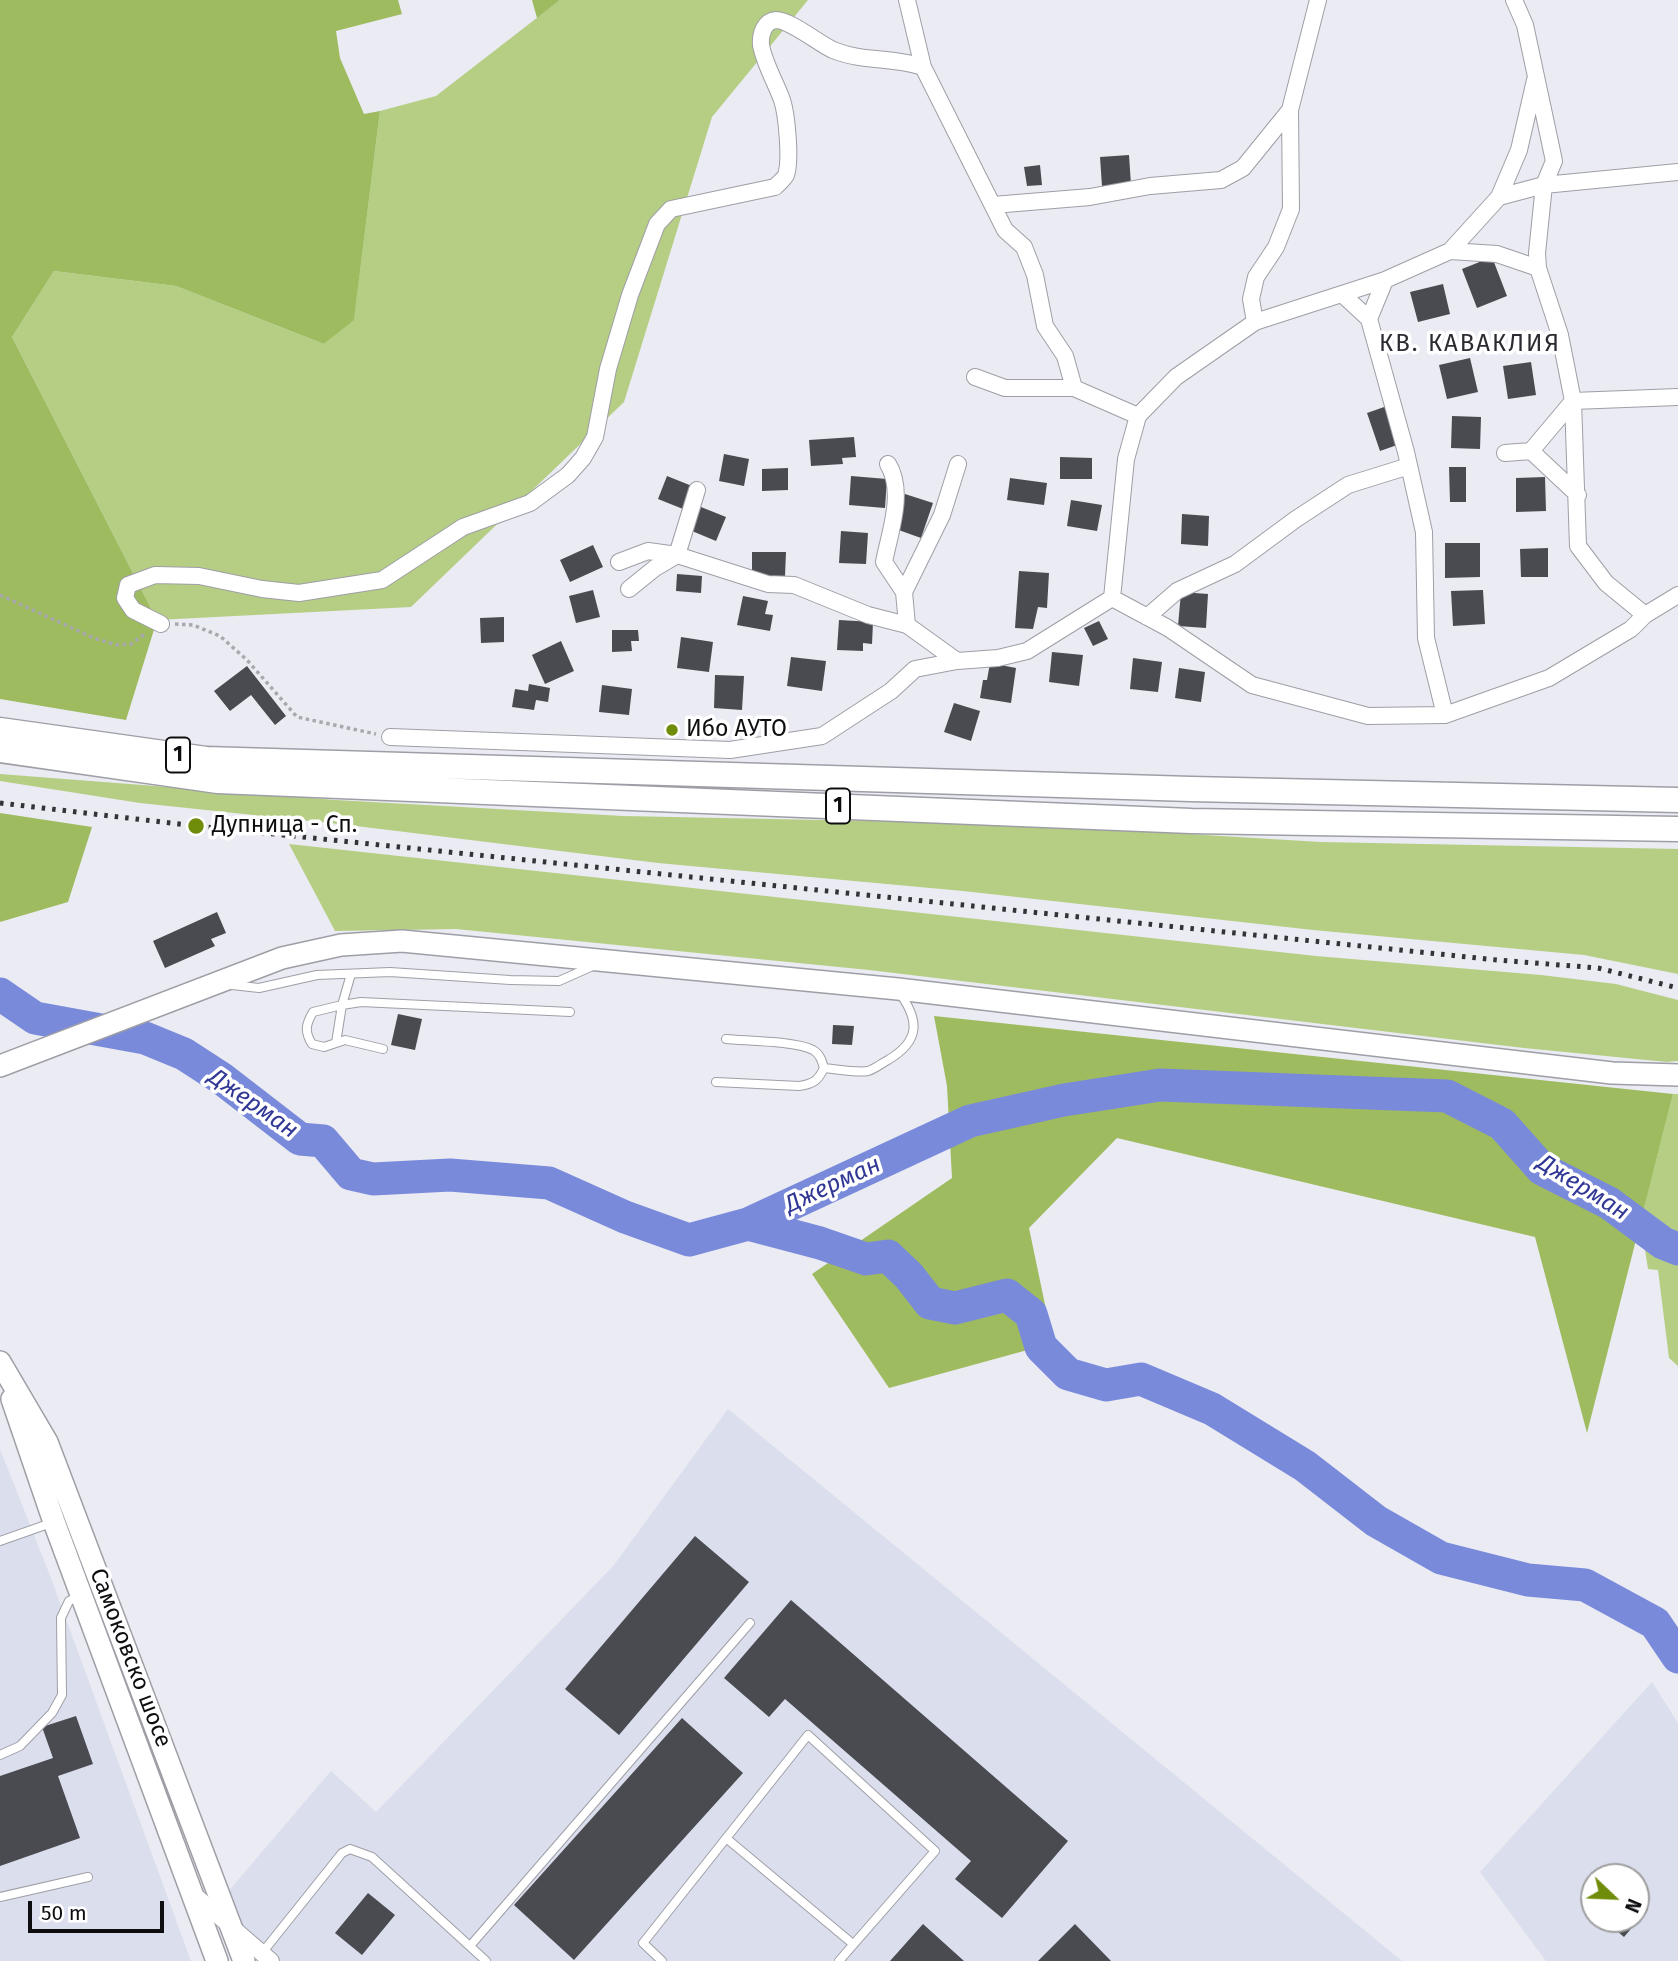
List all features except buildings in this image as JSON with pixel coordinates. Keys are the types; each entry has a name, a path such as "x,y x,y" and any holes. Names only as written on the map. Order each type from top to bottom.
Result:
{"main road":[{"name":"1","path":"0,730 206,759 1177,789 1678,800"},
{"name":"1","path":"0,750 218,780 1191,821 1678,829"},
{"path":"0,1066 282,958 341,944 402,941 898,989 1585,1070 1678,1075"},
{"name":"Самоковско шосе","path":"0,1363 54,1522 217,1961"},
{"name":"Самоковско шосе","path":"0,1363 47,1443 230,1925 259,1958"}],"street":[{"path":"907,0 923,67 1005,230 1024,247 1035,275 1045,326 1065,356 1074,388"},
{"path":"1255,321 1251,299 1256,277 1276,247 1291,209 1290,110 1318,0"},
{"path":"1514,0 1525,24 1554,161 1544,185 1537,253 1538,268 1560,335 1573,401 1578,547 1606,583 1645,615"},
{"path":"161,624 132,610 125,597 128,585 155,575 199,576 262,589 299,593 382,580 463,527 530,503 568,475 583,458 595,437 608,369 630,295 657,223 671,209 775,187 786,176 788,141 784,104 761,46 761,33 767,23 775,20 785,23 834,50 867,59 906,61 923,67"},
{"path":"1112,598 1126,459 1138,416 1176,377 1255,321 1385,281 1450,251 1499,197 1519,150 1535,78"},
{"path":"993,205 1090,197 1150,186 1220,180 1243,168 1290,110"},
{"path":"1499,197 1544,185 1678,172"},
{"path":"1450,251 1497,254 1538,268"},
{"path":"1368,319 1385,281"},
{"path":"1342,294 1368,319 1409,466 1424,532 1426,638 1445,715"},
{"path":"975,377 1005,388 1074,388 1138,416"},
{"path":"1505,453 1531,451 1573,401 1678,397"},
{"path":"1531,451 1578,495"},
{"path":"884,562 896,494 895,476 888,464"},
{"path":"904,593 942,515 958,464"},
{"path":"1147,617 1177,591 1235,565 1296,519 1348,485 1409,466"},
{"path":"629,589 655,568 677,555 697,491"},
{"path":"876,533 884,562 904,593 907,625"},
{"path":"619,562 648,551 677,555 768,584 794,585 868,615 907,625 957,661"},
{"path":"1112,598 1168,628 1252,685 1368,716 1445,715 1549,678 1631,629 1645,615 1678,595"},
{"path":"390,737 730,750 822,736 891,691 915,669 957,661 998,658 1027,651 1112,598"},
{"path":"192,1893 230,1925"}],"lane":[{"path":"208,985 259,988 317,975 390,972 559,981 608,960"},
{"path":"335,1043 351,974"},
{"path":"824,1068 868,1071 902,1052 914,1033 914,1018 910,1006 898,989"},
{"path":"383,1049 345,1040 324,1047 312,1044 306,1034 307,1023 313,1012 361,1002 569,1012"},
{"path":"716,1082 810,1085 818,1079 824,1068 815,1051 802,1046 726,1039"},
{"path":"0,1541 54,1522"},
{"path":"0,1755 20,1746 52,1713 62,1695 61,1618 69,1601 81,1595"},
{"path":"470,1946 750,1623"},
{"path":"662,1961 643,1943 808,1735 935,1851 839,1961"},
{"path":"726,1838 853,1944"},
{"path":"259,1958 342,1853 350,1849 372,1857 486,1961"},
{"path":"0,1896 88,1877"}],"path":[{"path":"0,595 94,638 116,645 131,644 161,624 193,625 220,636 247,660 297,717 390,737"}],"shaded area":[{"path":"728,1409 1402,1961 271,1961 231,1925 221,1900 331,1771 376,1812 614,1565"},
{"path":"0,1449 51,1578 191,1961 0,1961"},
{"path":"1652,1682 1678,1723 1678,1961 1546,1961 1480,1872"}],"green space":[{"path":"0,0 398,0 402,14 336,31 340,58 364,114 380,111 354,320 324,344 176,286 54,271 12,337 157,620 126,720 0,699"},
{"path":"532,0 560,0 537,18"},
{"path":"560,0 808,0 712,117 624,402 411,607 157,620 12,337 54,271 176,286 324,344 354,319 380,111 436,96"},
{"path":"0,774 336,800 623,816 1021,824 1321,842 1678,849 1678,974 1584,955 1313,930 963,891 658,863 140,803 0,781"},
{"path":"0,813 92,827 68,902 0,922"},
{"path":"289,844 1316,956 1616,984 1678,1000 1678,1061 1524,1048 869,970 456,929 335,931"},
{"path":"934,1016 1673,1094 1587,1433 1535,1237 1117,1138 1029,1228 1053,1343 889,1388 812,1274 952,1178 947,1086"},
{"path":"1673,1094 1678,1094 1678,1366 1669,1358 1658,1270 1648,1269 1642,1231 1638,1231"}],"waterway":[{"name":"Джерман","path":"0,994 35,1018 145,1038 184,1054 221,1078 300,1139 323,1141 351,1174 373,1179 450,1175 549,1183 625,1217 689,1240 748,1224 970,1121 1064,1100 1160,1085 1447,1096 1502,1124 1542,1169 1609,1203 1663,1243 1678,1249"},
{"path":"748,1224 820,1243 866,1259 888,1256 909,1276 930,1303 955,1308 1007,1295 1031,1314 1041,1347 1068,1374 1106,1385 1141,1379 1212,1409 1305,1466 1376,1521 1441,1558 1528,1580 1585,1585 1655,1623 1678,1657"}],"railway":[{"path":"0,803 196,826 1497,960 1598,968 1678,988"}],"place":[{"name":"Ибо АУТО","path":"672,730"},
{"name":"Дупница - Сп.","path":"196,826"}],"district":[{"name":"КВ. КАВАКЛИЯ","path":"1470,344"}]}
